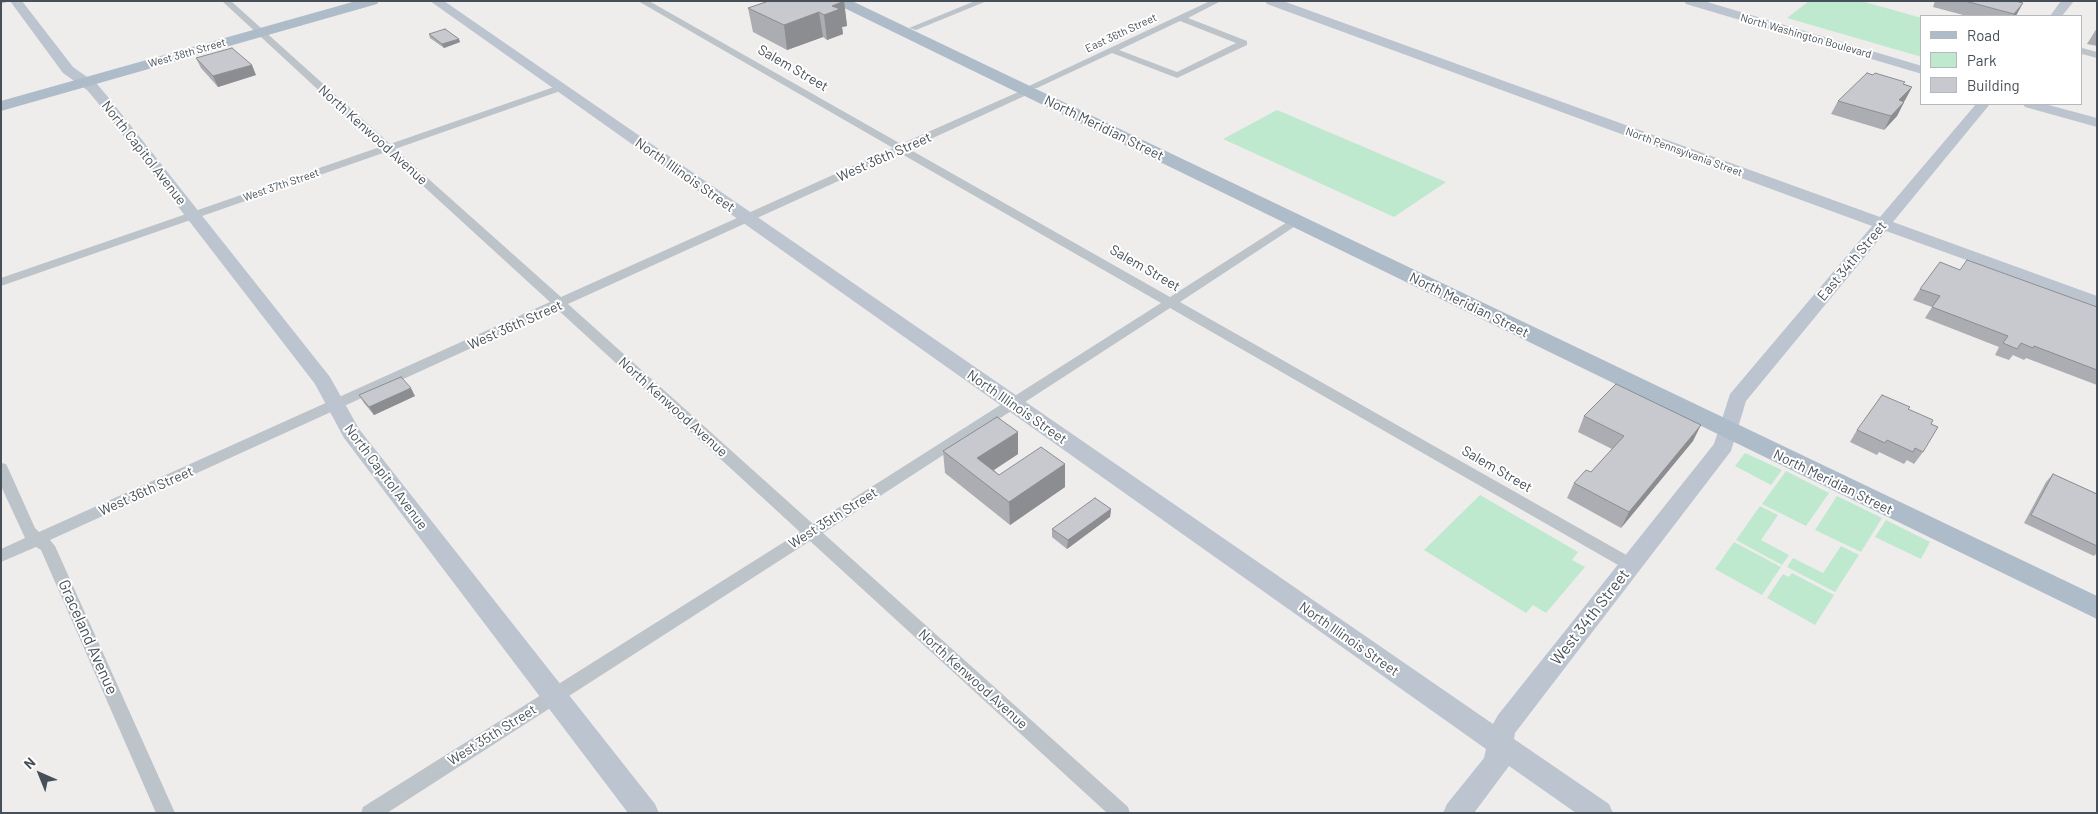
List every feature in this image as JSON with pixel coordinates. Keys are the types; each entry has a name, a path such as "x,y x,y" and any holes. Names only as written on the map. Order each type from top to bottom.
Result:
{"main road":[{"name":"North Capitol Avenue","path":"16,1 68,70 103,100 323,381 351,433 645,813"},
{"name":"West 38th Street","path":"256,29 340,1"},
{"name":"West 38th Street","path":"1,106 80,79 256,29 372,1"},
{"name":"North Illinois Street","path":"436,1 1599,813"},
{"name":"North Meridian Street","path":"841,1 1532,324 1638,371 1730,424 2097,608"},
{"name":"North Meridian Street","path":"857,1 1296,221 2097,594"},
{"name":"North Washington Boulevard","path":"1690,1 1920,69"},
{"path":"2057,15 2068,1"},
{"name":"North Pennsylvania Street","path":"1280,2 2097,302"},
{"name":"West 38th Street","path":"1,95 80,79"},
{"name":"East 34th Street","path":"1730,424 1737,399 1982,105"},
{"path":"2034,105 2097,123"},
{"name":"West 34th Street","path":"1457,813 1497,763 1502,733 1507,722 1724,446 1730,424"}],"street":[{"path":"1,2 6,1"},
{"name":"North Kenwood Avenue","path":"226,1 561,304 810,533 1121,813"},
{"name":"Salem Street","path":"642,1 1631,565"},
{"path":"913,28 983,1"},
{"name":"East 36th Street","path":"1031,89 1217,1"},
{"path":"1112,50 1177,75 1244,43 1180,18"},
{"path":"2083,51 2097,55"},
{"name":"West 37th Street","path":"1,282 560,88"},
{"name":"West 36th Street","path":"1,556 561,304 1031,89"},
{"name":"West 35th Street","path":"370,813 1296,221"},
{"name":"Graceland Avenue","path":"1,468 28,530 47,546 166,813"}],"green space":[{"path":"1809,1 1861,1 1920,17 1920,56 1787,18"},
{"path":"1277,110 1446,182 1394,217 1223,139"},
{"path":"1745,453 1782,470 1771,485 1735,466"},
{"path":"1786,471 1829,493 1806,526 1762,504"},
{"path":"1480,495 1578,552 1572,560 1585,567 1546,613 1533,605 1526,613 1424,550"},
{"path":"1837,496 1882,518 1861,552 1815,530"},
{"path":"1760,506 1778,515 1761,540 1789,555 1782,565 1736,540"},
{"path":"1886,520 1930,542 1921,559 1875,537"},
{"path":"1734,542 1781,567 1762,595 1715,569"},
{"path":"1841,546 1859,555 1835,592 1787,567 1793,558 1823,573"},
{"path":"1792,573 1834,595 1815,625 1767,598 1783,574 1789,577"}],"building":[{"path":"769,1 844,1 832,6 840,9 824,15 819,12 784,25 748,8"},
{"path":"1965,1 2015,1 2023,3 2014,14"},
{"path":"445,29 459,39 442,44 429,34"},
{"path":"232,48 252,65 213,76 196,58"},
{"path":"1867,73 1873,75 1875,73 1905,82 1903,84 1912,87 1899,100 1904,102 1891,116 1838,101"},
{"path":"1967,260 2097,307 2097,370 2034,346 2033,348 2021,343 2017,349 2003,343 2008,336 1932,307 1940,296 1920,289 1940,262 1960,270"},
{"path":"401,377 411,388 369,407 359,395"},
{"path":"1616,384 1701,425 1629,512 1574,483 1586,470 1591,472 1624,436 1584,416"},
{"path":"1882,395 1910,407 1908,409 1933,420 1931,424 1938,427 1923,452 1915,448 1913,452 1887,440 1885,443 1857,430"},
{"path":"997,417 1018,432 977,458 999,475 1041,447 1065,464 1009,502 943,451"},
{"path":"2053,474 2097,494 2097,546 2031,515"},
{"path":"1095,498 1111,509 1068,540 1052,529"}]}
